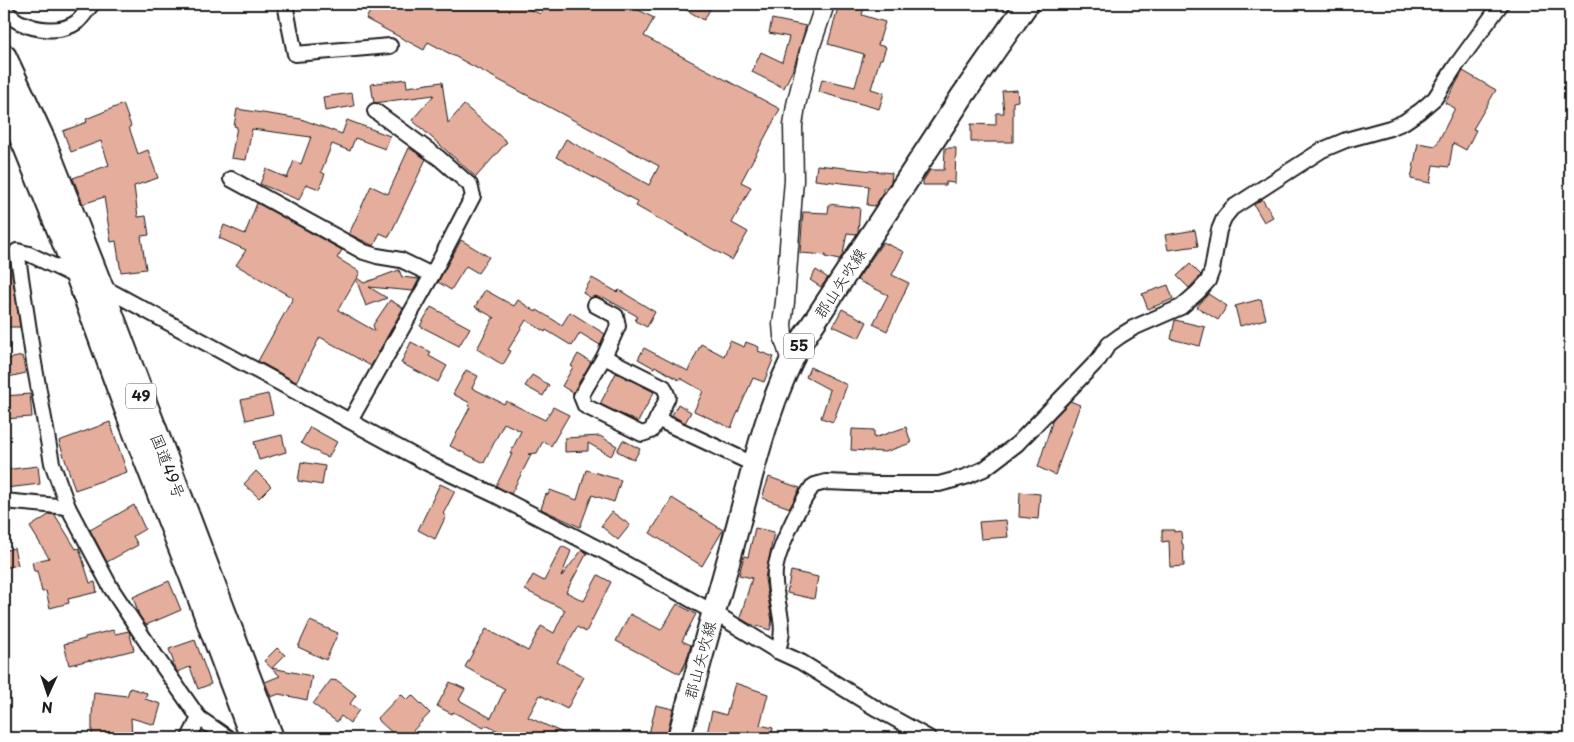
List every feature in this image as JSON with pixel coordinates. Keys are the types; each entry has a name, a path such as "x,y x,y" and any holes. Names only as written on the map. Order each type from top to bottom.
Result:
{"highway":[{"name":"国道49号","path":"4,56 43,141 90,282 132,423 253,738"},
{"name":"国道49号","path":"4,97 34,166 90,282 271,738"}],"main road":[{"name":"郡山矢吹線","path":"679,738 754,464 774,401 791,361 814,322 958,104 1027,4"}],"street":[{"path":"4,9 17,21 54,30 66,28 77,22 92,4"},
{"path":"285,4 295,54 390,46"},
{"path":"791,361 782,336 782,324 786,302 794,180 793,126 796,105 810,48 825,4"},
{"path":"777,650 780,643 782,621 776,593 775,570 784,542 799,509 812,487 826,482 939,484 965,477 984,469 1017,444 1099,359 1109,344 1133,328 1181,306 1198,292 1208,281 1219,230 1224,218 1232,208 1322,150 1346,140 1390,128 1404,122 1420,111 1435,98 1501,4"},
{"path":"350,421 432,275 473,196 470,185 438,158 375,111"},
{"path":"231,179 364,252 401,260 432,275"},
{"path":"228,738 199,718 157,658 111,588 68,507 52,463 17,251 28,254 90,282 427,463 586,542 801,662 877,709 929,738"},
{"path":"595,305 616,316 618,326 604,357 582,396 585,406 642,434 651,431 668,397 664,387 604,357"},
{"path":"657,420 754,464"},
{"path":"4,501 68,507"},
{"path":"189,738 199,718"}],"building":[{"path":"374,4 520,4 540,14 546,4 627,4 654,18 644,36 780,109 741,182 751,187 732,223 748,232 732,260 636,206 638,202 556,157 566,139 649,185 659,166 428,42 424,50 366,19"},
{"path":"676,4 713,4 704,20"},
{"path":"839,4 865,4 862,15 885,22 878,45 886,47 882,59 880,59 871,89 884,93 879,109 819,92 822,79 855,87 864,54 828,44"},
{"path":"772,19 806,26 794,67 784,88 752,72 761,52 782,62 789,37 769,33"},
{"path":"1463,71 1496,90 1473,129 1476,130 1466,150 1453,143 1449,167 1433,165 1430,183 1411,179 1418,143 1436,146 1455,108 1445,103"},
{"path":"406,79 407,87 442,82 448,123 464,105 507,142 476,177 412,120 434,95 374,103 371,84"},
{"path":"1017,90 1018,101 1013,102 1013,142 971,142 971,124 996,125 996,113 1004,113 1002,91"},
{"path":"352,93 354,106 325,111 323,97"},
{"path":"123,104 138,154 148,150 158,178 134,186 138,217 146,216 149,235 141,236 146,269 121,272 116,241 111,242 104,197 83,204 73,178 109,165 101,141 71,152 63,131 87,122 86,119"},
{"path":"237,109 301,119 342,134 347,120 390,136 385,149 355,138 350,151 332,144 321,172 325,174 319,189 306,184 299,200 260,184 266,169 287,178 294,161 301,164 311,137 252,129 246,160 231,158 237,127 234,126"},
{"path":"409,148 426,159 389,237 380,233 374,246 349,234 371,186 388,194"},
{"path":"945,148 956,148 955,183 946,182 946,185 923,185 923,181 930,170 944,170"},
{"path":"817,165 892,173 891,182 886,188 883,188 883,193 875,206 867,205 869,186 815,180"},
{"path":"1262,199 1273,217 1264,222 1254,205"},
{"path":"257,203 342,250 337,258 360,272 357,278 364,283 399,270 402,277 419,279 413,291 369,287 387,298 366,306 356,279 338,310 375,331 373,325 390,300 403,308 371,366 320,337 296,382 258,361 293,298 236,265 246,250 219,238 224,225 245,234"},
{"path":"829,204 860,208 858,232 856,234 847,233 843,254 839,260 825,257 826,255 800,253 803,212 828,213"},
{"path":"1195,230 1198,246 1168,250 1165,235"},
{"path":"461,240 489,257 478,273 466,266 451,290 438,282"},
{"path":"883,242 904,252 892,275 909,283 887,331 873,324 888,295 857,280"},
{"path":"9,253 20,327 4,327 4,254"},
{"path":"1190,264 1201,275 1189,288 1177,276"},
{"path":"816,270 828,278 821,287 810,280"},
{"path":"592,278 617,292 619,290 655,312 647,327 635,321 637,316 603,297 602,299 595,296 591,298 583,293"},
{"path":"1168,285 1173,299 1148,309 1142,294"},
{"path":"485,290 514,306 518,300 536,312 537,310 562,325 570,312 605,334 600,345 580,333 572,346 526,320 508,350 511,351 503,365 477,349 493,318 495,318 475,307"},
{"path":"1208,294 1227,306 1218,320 1197,307"},
{"path":"1261,299 1266,319 1240,326 1235,306"},
{"path":"431,307 470,328 459,346 420,326"},
{"path":"842,309 867,322 859,338 833,326"},
{"path":"1175,320 1205,327 1200,346 1171,339"},
{"path":"730,341 744,347 746,342 759,347 758,351 774,357 764,382 753,378 731,428 694,411 703,391 680,378 679,380 655,366 654,368 638,359 644,348 688,371 701,344 724,356"},
{"path":"411,342 431,352 429,356 447,366 438,382 401,363"},
{"path":"578,354 591,362 573,393 562,386"},
{"path":"22,356 26,373 4,378 4,360"},
{"path":"810,367 847,385 833,422 821,418 830,390 806,377"},
{"path":"466,370 478,376 472,388 504,404 506,401 545,420 553,407 569,415 551,446 543,441 537,453 528,454 531,455 511,494 496,486 521,431 504,423 484,463 450,446 470,407 468,406 470,403 453,394"},
{"path":"616,373 654,392 638,422 600,404"},
{"path":"532,375 549,385 543,396 525,386"},
{"path":"30,394 32,417 4,419 4,396"},
{"path":"268,394 273,414 246,420 241,400"},
{"path":"1070,401 1080,405 1055,475 1038,467 1053,419"},
{"path":"678,404 691,412 685,423 672,415"},
{"path":"110,422 127,472 75,490 59,441"},
{"path":"310,427 337,442 328,458 301,443"},
{"path":"906,427 911,443 885,452 851,450 852,429 874,430 874,438"},
{"path":"282,435 286,452 259,460 254,442"},
{"path":"600,436 617,446 611,456 588,443 588,451 565,452 565,438"},
{"path":"623,440 640,449 634,460 617,451"},
{"path":"301,462 325,466 322,485 298,481"},
{"path":"38,466 40,484 6,488 4,470"},
{"path":"586,470 621,480 614,502 592,495 580,527 541,509 546,494 548,495 550,490 577,500"},
{"path":"256,471 271,486 259,498 244,484"},
{"path":"769,477 800,488 790,508 762,498"},
{"path":"440,484 455,491 443,514 446,516 435,539 418,530"},
{"path":"1020,492 1040,494 1038,519 1019,517"},
{"path":"672,498 723,530 702,566 650,533"},
{"path":"134,505 145,529 133,536 138,545 107,562 90,530"},
{"path":"612,512 630,525 618,540 601,526"},
{"path":"50,514 55,515 76,549 79,548 90,583 95,582 97,592 68,599 69,603 50,608 46,591 42,592 37,571 34,571 32,562 49,558 30,527"},
{"path":"1006,520 1008,537 981,539 979,522"},
{"path":"755,528 774,532 765,579 772,621 770,630 750,624 740,618 752,578 739,575 744,556 748,557"},
{"path":"1162,530 1181,531 1184,566 1170,567 1169,541 1162,542"},
{"path":"562,546 571,551 561,577 582,550 587,553 566,592 584,601 598,575 611,582 586,632 577,627 557,662 584,677 567,709 540,695 528,717 574,738 514,738 485,725 484,728 437,706 450,682 465,689 459,700 491,718 505,689 465,667 486,629 528,651 541,626 554,633 565,610 525,590 533,575 544,581"},
{"path":"14,548 18,565 4,568 4,551"},
{"path":"791,571 818,577 814,599 787,593"},
{"path":"169,581 181,610 146,625 139,615 133,597"},
{"path":"677,604 696,614 682,641 691,645 680,674 616,641 630,614 661,630"},
{"path":"310,621 338,633 326,660 298,647"},
{"path":"113,630 115,634 129,631 134,650 69,665 64,644"},
{"path":"195,640 211,684 198,689 190,667 177,672 169,649"},
{"path":"277,648 285,655 272,668 312,676 307,700 279,694 271,697 265,682 280,676 264,661"},
{"path":"331,680 338,681 356,695 350,704 359,710 350,723 341,716 337,722 313,704"},
{"path":"735,683 768,694 760,725 773,728 771,738 706,738 712,711 726,715"},
{"path":"130,688 147,693 145,699 161,704 155,725 131,718 132,738 92,738 94,692 127,696"},
{"path":"401,694 407,700 412,695 430,713 406,738 398,738 377,719"},
{"path":"656,705 673,709 666,738 648,738"}]}
